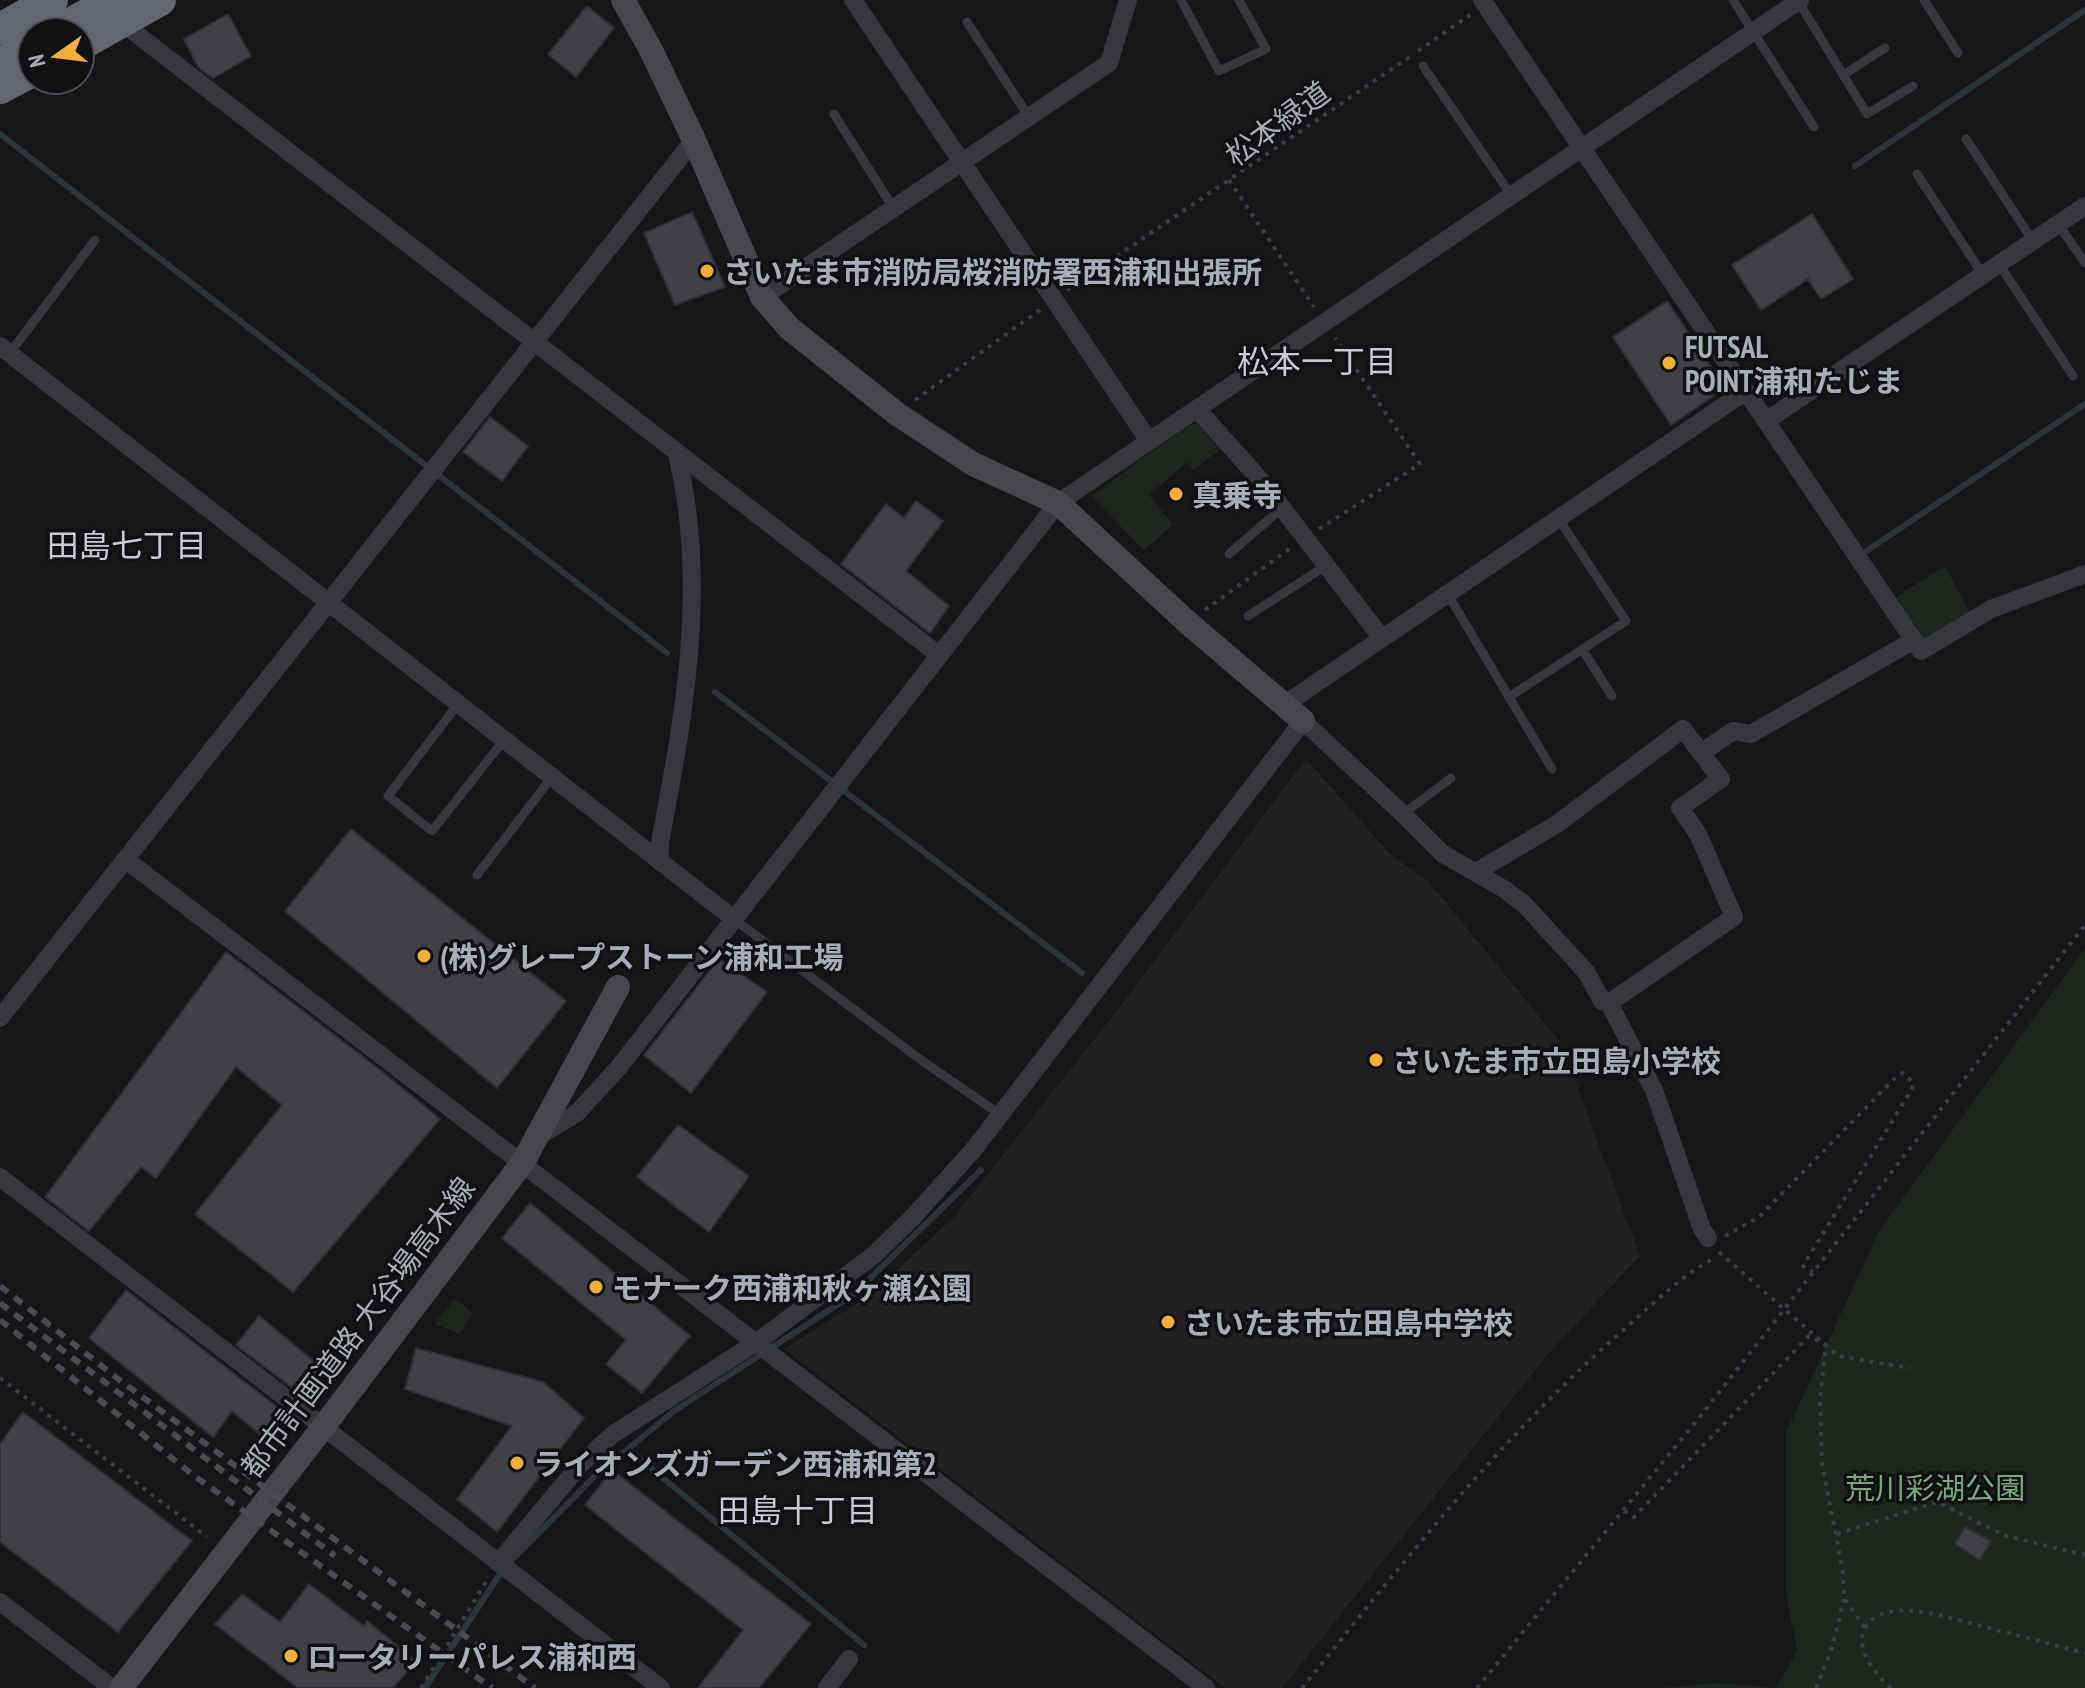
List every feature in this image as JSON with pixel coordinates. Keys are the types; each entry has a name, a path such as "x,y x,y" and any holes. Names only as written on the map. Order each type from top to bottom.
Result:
{"highway":[{"path":"0,8 13,0"},
{"path":"0,29 52,0"},
{"path":"96,18 160,0"},
{"path":"96,30 117,11"}],"street":[{"path":"623,0 694,140 762,297 789,328 897,414 973,464 1058,503 1187,622 1303,721 1443,854 1524,904 1587,973 1602,1001 1609,1003 1654,1090 1702,1229 1708,1238"},
{"path":"853,0 1149,441"},
{"path":"762,297 1109,63 1128,0"},
{"path":"537,1137 577,1113 619,1067 1058,503 1799,0"},
{"path":"1484,2 1921,651 1991,609 2085,574"},
{"path":"117,11 534,342 939,655"},
{"path":"0,1018 694,140"},
{"path":"1766,421 2085,206"},
{"path":"5,350 734,919"},
{"path":"1284,705 1746,391"},
{"path":"1197,409 1282,508 1381,637"},
{"path":"660,862 660,842 684,713 690,659 691,538 687,496 677,454"},
{"path":"1701,753 1733,731 1751,734 1914,640"},
{"path":"498,1563 580,1465 612,1435 758,1342 874,1255 924,1206 1001,1115 1303,721"},
{"path":"1476,872 1557,824 1683,729 1721,779 1680,808 1698,834 1734,917 1609,1003"},
{"path":"125,859 1206,1688"},
{"name":"都市計画道路 大谷場高木線","path":"121,1687 324,1426 523,1162 618,987"},
{"path":"0,1177 324,1426 649,1684"},
{"path":"0,1602 121,1687"},
{"path":"827,1688 849,1659"}],"lane":[{"path":"1181,0 1219,71 1266,49 1239,0"},
{"path":"1733,0 1814,127"},
{"path":"1799,0 1867,114 1913,86"},
{"path":"1924,0 1958,53"},
{"path":"967,22 1029,117"},
{"path":"1843,75 1885,48"},
{"path":"1423,66 1511,195"},
{"path":"834,114 894,209"},
{"path":"1966,139 2033,241"},
{"path":"1917,174 1983,275"},
{"path":"2058,224 2085,263"},
{"path":"5,350 95,240"},
{"path":"1999,264 2073,376"},
{"path":"1229,554 1282,508"},
{"path":"1509,697 1626,621 1558,518"},
{"path":"1248,616 1327,565"},
{"path":"1447,593 1552,769"},
{"path":"1582,649 1612,696"},
{"path":"458,704 388,796 432,831 504,740"},
{"path":"477,875 552,777"},
{"path":"1403,814 1451,778"},
{"path":"734,919 921,1060 1001,1115"}],"path":[{"name":"松本緑道","path":"1324,322 1229,180 1484,2"},
{"path":"1187,622 1305,538 1420,464 1324,322"},
{"path":"1477,1688 1624,1511 2085,925"},
{"path":"1708,1238 1719,1239 1759,1217 1903,1073 1913,1082 1912,1089 1803,1266 1813,1272"},
{"path":"1302,1688 1448,1507 1584,1364 1691,1270 1721,1254 1838,1356 1910,1368"},
{"path":"1624,1511 1634,1517 1804,1340 1809,1336 1826,1345"},
{"path":"1816,1688 1832,1648 1844,1598 1843,1572 1827,1499 1819,1430 1826,1345"},
{"path":"0,1378 207,1537"},
{"path":"1837,1534 1937,1502 2006,1536 2085,1555"},
{"path":"421,1688 498,1563"},
{"path":"1844,1598 1865,1628"},
{"path":"1891,1688 1870,1666 1864,1652 1865,1628 1873,1618 1884,1614 1914,1610 2085,1653"}],"shaded area":[{"name":"さいたま市立田島中学校","path":"1306,759 1391,855 1428,881 1561,1043 1640,1256 1548,1354 1282,1688 1225,1688 784,1349 870,1295 953,1218 1119,1008"}],"green space":[{"path":"1197,423 1220,450 1194,469 1187,462 1149,495 1173,525 1144,550 1091,496 1187,426"},
{"path":"1945,566 1972,617 1922,646 1891,600"},
{"name":"荒川彩湖公園","path":"2085,948 2085,1688 1776,1688 1797,1651 1786,1593 1786,1433 1879,1231"},
{"path":"455,1299 473,1313 460,1334 434,1324"},
{"path":"1717,1683 1776,1688 1661,1688"}],"building":[{"path":"587,6 614,28 576,77 548,54"},
{"path":"228,14 251,56 213,78 198,67 184,39"},
{"path":"692,212 725,287 675,305 644,233"},
{"path":"1812,214 1853,279 1821,299 1808,279 1761,310 1732,265"},
{"name":"FUTSAL POINT浦和たじま","path":"1667,301 1725,388 1671,425 1613,337"},
{"path":"490,417 528,446 502,481 463,452"},
{"path":"916,501 943,521 906,571 949,606 930,633 841,564 886,504 904,518"},
{"name":"(株)グレープストーン浦和工場","path":"351,829 566,1001 497,1088 285,911"},
{"path":"226,952 440,1119 293,1292 195,1214 282,1105 236,1067 156,1178 141,1167 89,1231 45,1197"},
{"path":"719,959 767,992 691,1093 644,1055"},
{"path":"678,1125 749,1176 709,1232 637,1177"},
{"name":"モナーク西浦和秋ヶ瀬公園","path":"530,1203 690,1336 642,1393 606,1364 626,1340 502,1238"},
{"path":"126,1290 295,1421 273,1445 232,1411 213,1437 89,1338"},
{"path":"259,1316 327,1372 306,1398 236,1345"},
{"name":"ライオンズガーデン西浦和第2","path":"416,1348 543,1382 584,1418 497,1532 457,1499 512,1426 405,1389"},
{"path":"23,1412 192,1541 118,1632 0,1542 0,1444"},
{"path":"612,1470 811,1624 759,1688 698,1688 743,1630 585,1505"},
{"path":"1965,1527 1991,1541 1980,1560 1955,1544"},
{"path":"309,1584 364,1626 367,1621 416,1661 393,1688 298,1688 215,1624 242,1594 280,1622"}],"waterway":[{"path":"1855,166 2085,10"},
{"path":"0,134 667,653"},
{"path":"1865,552 2085,404"},
{"path":"715,692 1082,973"},
{"path":"512,1560 595,1476 674,1411 854,1294 981,1170"},
{"path":"628,1449 864,1645"},
{"path":"425,1688 504,1568"}],"railway":[{"path":"0,1286 117,1378 535,1688"},
{"path":"0,1303 335,1556"},
{"path":"0,1320 193,1475 492,1688"}],"place":[{"name":"さいたま市消防局桜消防署西浦和出張所","path":"707,271"},
{"name":"FUTSAL POINT浦和たじま","path":"1669,363"},
{"name":"真乗寺","path":"1176,494"},
{"name":"(株)グレープストーン浦和工場","path":"424,956"},
{"name":"さいたま市立田島小学校","path":"1376,1060"},
{"name":"モナーク西浦和秋ヶ瀬公園","path":"596,1287"},
{"name":"さいたま市立田島中学校","path":"1168,1322"},
{"name":"ライオンズガーデン西浦和第2","path":"517,1463"},
{"name":"ロータリーパレス浦和西","path":"291,1656"}],"district":[{"name":"松本一丁目","path":"1317,361"},
{"name":"田島七丁目","path":"127,545"},
{"name":"田島十丁目","path":"798,1510"}]}
